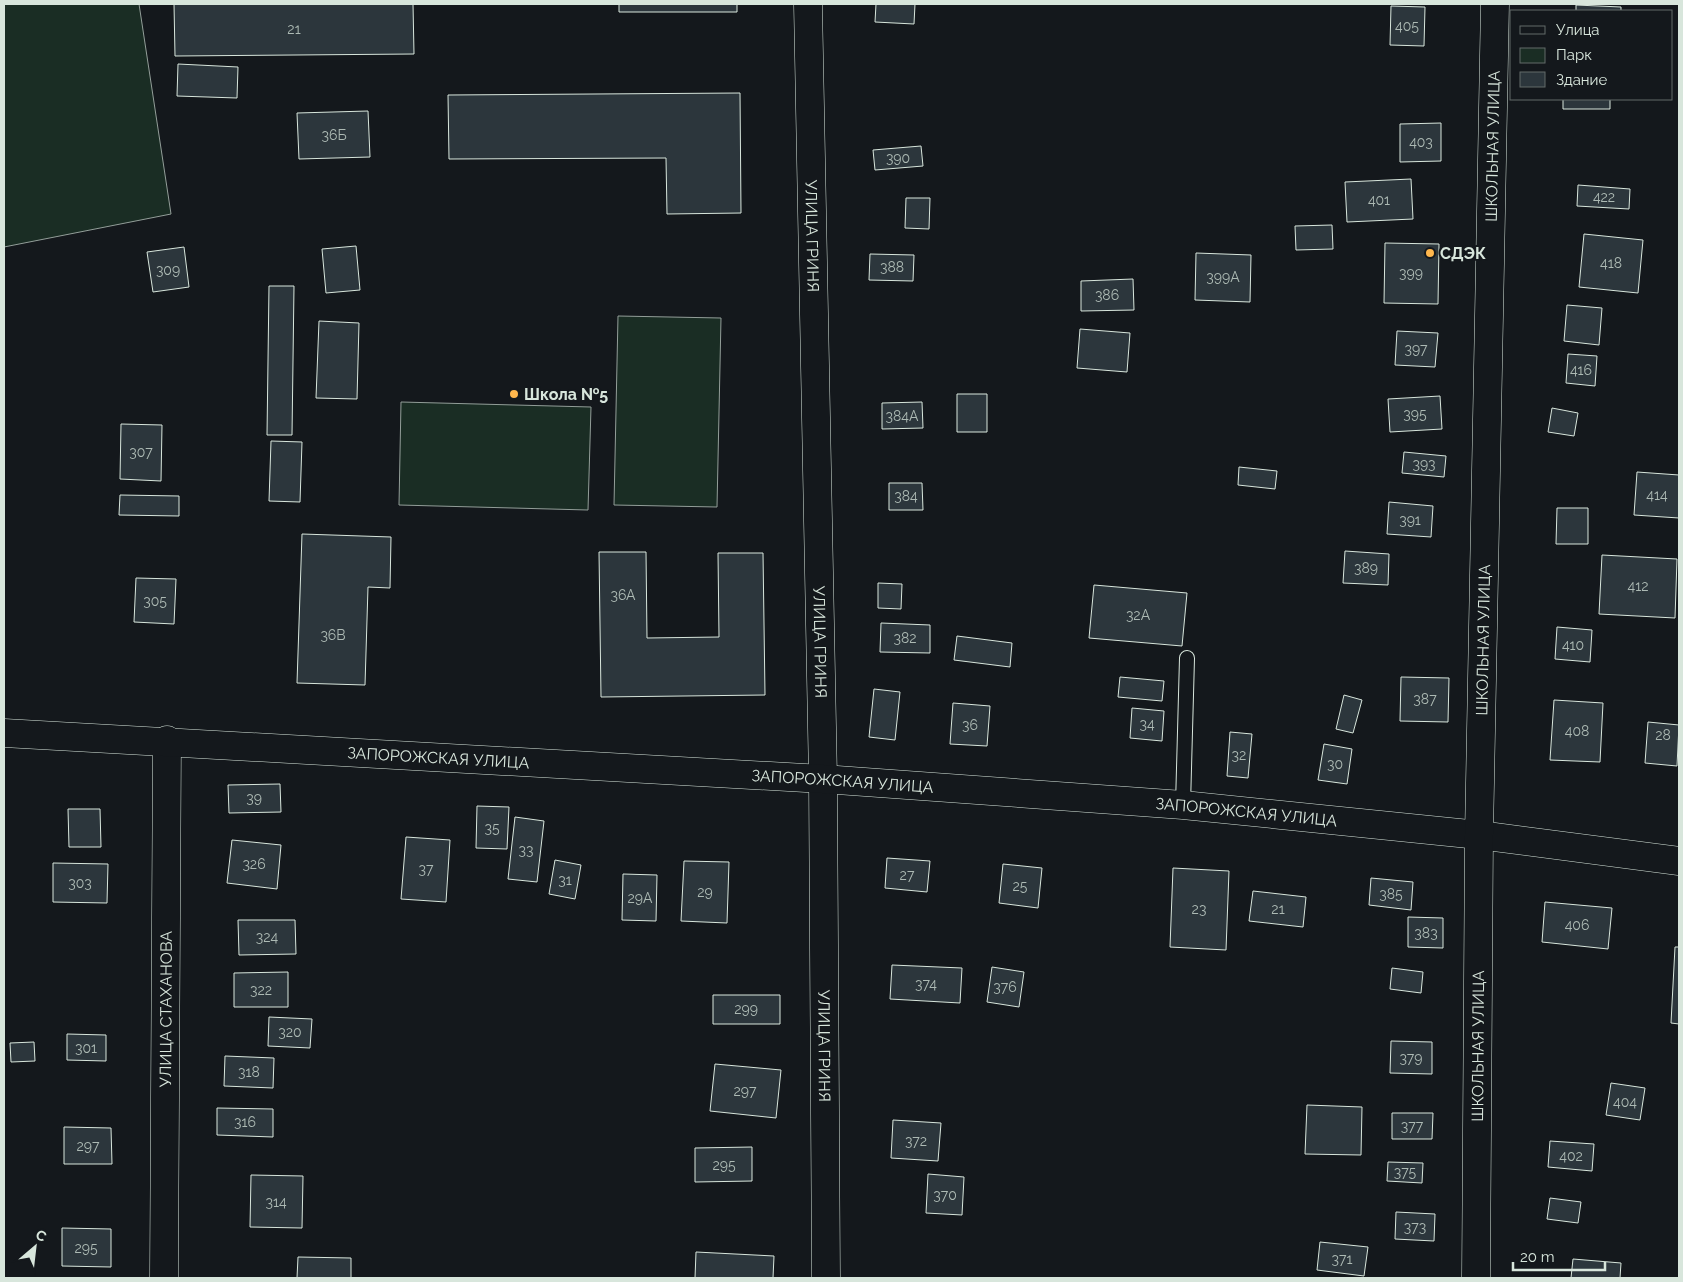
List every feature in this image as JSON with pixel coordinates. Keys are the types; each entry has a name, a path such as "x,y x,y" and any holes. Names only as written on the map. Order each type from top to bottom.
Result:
{"street":[{"name":"УЛИЦА ГРИНЯ","path":"808,4 824,779 826,1278"},
{"name":"ШКОЛЬНАЯ УЛИЦА","path":"1476,1278 1479,834 1495,4"},
{"name":"ЗАПОРОЖСКАЯ УЛИЦА","path":"4,732 824,779 1183,805 1479,834 1679,861"},
{"name":"УЛИЦА СТАХАНОВА","path":"164,1278 167,740"}],"lane":[{"path":"1183,805 1188,658"}],"green space":[{"path":"4,4 139,4 171,214 4,247"},
{"path":"618,316 721,318 717,507 614,505"},
{"path":"401,402 591,407 588,510 399,505"}],"building":[{"path":"174,4 413,4 414,54 175,56"},
{"path":"619,4 737,4 737,12 619,12"},
{"path":"876,4 915,4 914,24 875,22"},
{"path":"1576,5 1621,7 1621,10 1576,10"},
{"path":"1391,6 1425,7 1424,46 1390,45"},
{"path":"178,64 238,67 237,98 177,96"},
{"path":"740,93 741,213 667,214 666,158 449,159 448,95"},
{"path":"1563,100 1610,100 1610,109 1563,109"},
{"path":"368,111 370,157 299,159 297,113"},
{"path":"1441,123 1441,161 1400,162 1400,124"},
{"path":"921,146 923,166 875,170 873,150"},
{"path":"1411,179 1413,219 1347,222 1345,182"},
{"path":"1578,185 1630,189 1629,209 1577,206"},
{"path":"906,198 930,198 929,229 905,228"},
{"path":"1332,225 1333,249 1296,250 1295,226"},
{"path":"1584,234 1643,240 1638,293 1579,287"},
{"path":"1385,243 1439,244 1438,304 1384,303"},
{"path":"356,246 360,290 326,293 322,249"},
{"path":"184,247 189,287 153,292 147,252"},
{"path":"1196,253 1251,255 1250,302 1195,300"},
{"path":"870,254 914,255 913,281 869,280"},
{"path":"1133,279 1134,310 1081,311 1081,281"},
{"path":"269,286 294,286 292,435 267,435"},
{"path":"1567,305 1602,308 1599,345 1564,341"},
{"path":"319,321 359,323 357,399 316,398"},
{"path":"1080,329 1130,333 1127,372 1077,368"},
{"path":"1397,331 1438,333 1435,367 1395,365"},
{"path":"1568,354 1597,356 1595,386 1566,383"},
{"path":"957,394 987,394 987,432 957,432"},
{"path":"1440,396 1442,429 1390,432 1388,399"},
{"path":"922,402 923,428 882,429 882,403"},
{"path":"1552,408 1578,413 1574,436 1548,432"},
{"path":"121,424 162,425 161,481 120,479"},
{"path":"271,441 302,442 300,502 269,501"},
{"path":"1404,452 1446,456 1444,477 1402,473"},
{"path":"1239,467 1277,471 1275,489 1238,485"},
{"path":"1637,472 1679,475 1679,518 1634,515"},
{"path":"889,483 922,483 923,510 889,510"},
{"path":"120,495 179,496 179,516 119,515"},
{"path":"1389,502 1433,506 1431,537 1387,534"},
{"path":"1557,508 1588,508 1588,544 1556,544"},
{"path":"302,534 391,537 390,588 368,587 365,685 297,683"},
{"path":"1345,551 1389,554 1388,585 1343,583"},
{"path":"599,552 646,552 647,638 719,637 718,553 763,553 765,695 601,697"},
{"path":"1602,555 1677,559 1675,618 1599,614"},
{"path":"136,578 176,579 174,624 134,622"},
{"path":"878,583 902,584 901,609 878,608"},
{"path":"1094,585 1187,593 1182,646 1089,638"},
{"path":"881,623 930,625 930,653 880,652"},
{"path":"1557,627 1592,630 1590,662 1555,659"},
{"path":"957,636 1012,643 1010,667 954,660"},
{"path":"1120,677 1164,681 1162,701 1118,697"},
{"path":"1401,677 1449,678 1448,722 1400,721"},
{"path":"874,689 900,692 895,740 869,737"},
{"path":"1344,695 1362,700 1353,733 1336,729"},
{"path":"1554,700 1603,703 1600,762 1550,760"},
{"path":"953,703 990,706 987,746 950,744"},
{"path":"1132,708 1164,711 1162,741 1130,738"},
{"path":"1648,722 1679,725 1677,766 1645,763"},
{"path":"1230,732 1252,734 1248,778 1227,776"},
{"path":"1324,744 1352,749 1347,784 1318,780"},
{"path":"280,784 281,812 229,813 228,785"},
{"path":"477,806 509,807 507,849 476,848"},
{"path":"68,809 100,809 101,847 69,847"},
{"path":"515,817 544,821 537,882 508,879"},
{"path":"406,837 450,840 446,902 401,899"},
{"path":"232,840 281,845 277,889 227,883"},
{"path":"887,858 930,861 927,892 885,888"},
{"path":"555,860 581,865 575,899 549,894"},
{"path":"684,861 729,862 727,923 681,921"},
{"path":"53,863 108,864 107,903 53,902"},
{"path":"1003,864 1042,868 1038,908 999,903"},
{"path":"1173,868 1229,871 1226,950 1170,947"},
{"path":"623,874 657,875 656,921 622,920"},
{"path":"1371,878 1413,882 1411,910 1369,905"},
{"path":"1253,891 1306,897 1303,927 1249,921"},
{"path":"1545,902 1612,908 1608,949 1542,942"},
{"path":"1408,917 1443,918 1443,948 1408,947"},
{"path":"238,920 295,920 296,954 239,955"},
{"path":"1675,947 1679,947 1679,1024 1671,1023"},
{"path":"892,965 962,968 960,1003 890,999"},
{"path":"992,967 1024,972 1019,1007 987,1002"},
{"path":"1392,968 1423,972 1421,993 1390,989"},
{"path":"288,972 288,1007 234,1007 234,973"},
{"path":"713,995 780,995 780,1024 713,1024"},
{"path":"269,1017 312,1019 310,1048 268,1046"},
{"path":"67,1034 106,1035 106,1061 67,1060"},
{"path":"1391,1041 1432,1042 1432,1074 1390,1073"},
{"path":"34,1042 35,1061 11,1062 10,1043"},
{"path":"225,1056 274,1058 273,1088 224,1086"},
{"path":"715,1064 781,1070 776,1118 710,1111"},
{"path":"1611,1083 1645,1088 1640,1120 1606,1115"},
{"path":"1307,1105 1362,1107 1361,1155 1305,1154"},
{"path":"217,1108 273,1109 273,1137 217,1135"},
{"path":"1392,1113 1433,1113 1432,1139 1392,1139"},
{"path":"893,1120 941,1123 938,1161 891,1158"},
{"path":"64,1127 111,1128 112,1164 64,1164"},
{"path":"1550,1141 1594,1144 1592,1171 1548,1167"},
{"path":"752,1147 752,1181 695,1182 695,1148"},
{"path":"1388,1162 1423,1163 1422,1183 1387,1181"},
{"path":"928,1174 964,1177 962,1215 926,1213"},
{"path":"251,1175 303,1176 302,1228 250,1227"},
{"path":"1550,1198 1581,1202 1578,1223 1547,1219"},
{"path":"1396,1212 1435,1214 1434,1241 1395,1239"},
{"path":"62,1228 111,1229 111,1267 62,1266"},
{"path":"1320,1242 1368,1247 1364,1276 1317,1270"},
{"path":"696,1252 774,1256 773,1278 695,1278"},
{"path":"298,1257 351,1258 351,1278 297,1278"},
{"path":"1573,1259 1621,1263 1620,1278 1571,1278"}],"place":[{"name":"СДЭК","path":"1430,253"},
{"name":"Школа №5","path":"514,394"}]}
